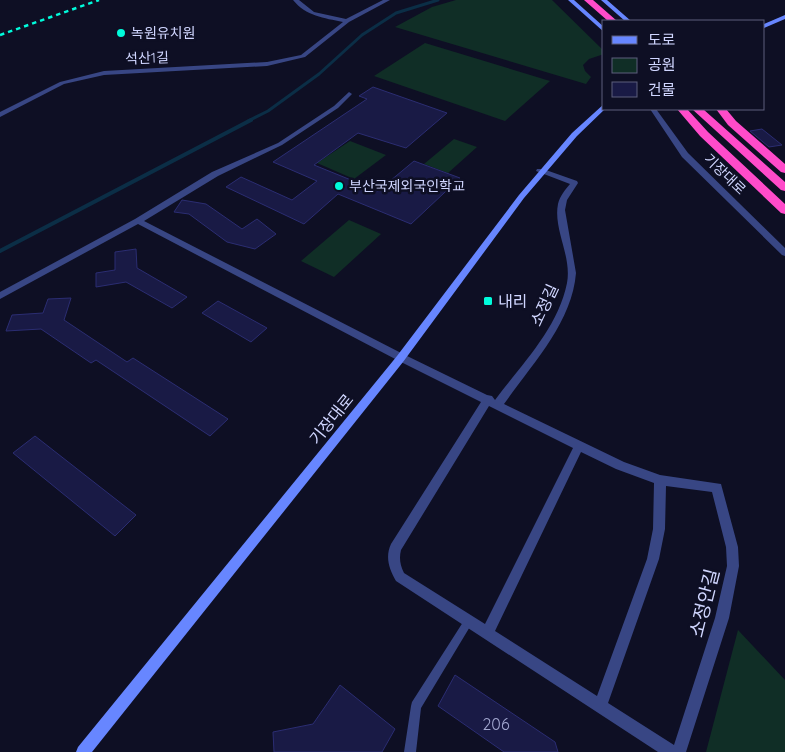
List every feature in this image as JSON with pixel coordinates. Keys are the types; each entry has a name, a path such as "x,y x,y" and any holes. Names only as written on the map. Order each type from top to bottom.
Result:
{"highway":[{"path":"588,0 612,20"},
{"path":"601,12 607,20"},
{"path":"683,110 704,134 785,210"},
{"path":"698,110 785,188"},
{"path":"723,110 732,124 785,170"},
{"path":"724,110 743,121 785,157"}],"main road":[{"path":"571,0 602,29"},
{"path":"604,0 627,20"},
{"path":"619,14 633,20"},
{"path":"765,26 785,18"},
{"name":"기장대로","path":"83,752 402,358 540,171 569,139 602,108"}],"street":[{"path":"296,0 301,7 317,16 347,21 387,0"},
{"name":"석산1길","path":"0,115 62,83 104,73 267,64 303,56 347,21"},
{"path":"0,296 138,221 215,174 280,144 336,107 349,94"},
{"name":"기장대로","path":"655,110 685,155 785,253"},
{"name":"소정길","path":"493,402 557,320 570,285 573,268 561,210 564,197 574,183 540,171"},
{"name":"소정안길","path":"138,221 402,358 620,466 660,480 717,488 732,547 733,566 729,592 678,752"},
{"path":"493,402 395,548 394,565 400,577 671,752"},
{"path":"487,634 578,446"},
{"path":"600,707 653,559 660,528 660,480"}],"lane":[{"path":"410,752 416,706 468,622"}],"green space":[{"path":"456,0 552,0 602,49 602,55 589,59 583,65 585,71 591,77 586,84 395,27 432,7"},
{"path":"425,43 550,81 505,121 374,76"},
{"path":"454,139 477,147 448,173 424,164"},
{"path":"350,141 386,155 354,179 317,163"},
{"path":"349,220 381,234 334,277 301,261"},
{"path":"738,630 785,680 785,752 706,752"}],"building":[{"path":"373,87 447,113 406,148 358,133 314,165 378,191 414,161 460,178 411,224 338,194 304,224 226,187 241,177 292,200 317,181 273,162 367,99 359,96"},
{"path":"762,129 782,145 769,147 750,131"},
{"path":"182,200 206,204 242,229 257,219 276,234 255,249 227,242 189,214 174,212"},
{"path":"136,249 137,268 187,297 172,308 126,282 96,287 96,273 115,270 115,252"},
{"path":"71,298 64,320 127,362 133,358 228,419 210,436 96,360 91,363 41,329 6,331 12,315 43,313 48,299"},
{"path":"218,301 267,328 251,342 202,313"},
{"path":"35,436 136,515 115,536 13,453"},
{"path":"455,675 555,742 558,752 504,752 438,706"},
{"path":"340,685 395,729 382,752 274,752 273,732 313,724"}],"waterway":[{"path":"248,121 268,111 319,74 362,35 396,13 438,0"},
{"path":"0,251 251,120"}],"railway":[{"path":"0,35 99,0"}],"place":[{"name":"녹원유치원","path":"121,33"},
{"name":"부산국제외국인학교","path":"339,186"},
{"name":"내리","path":"488,301"}]}
